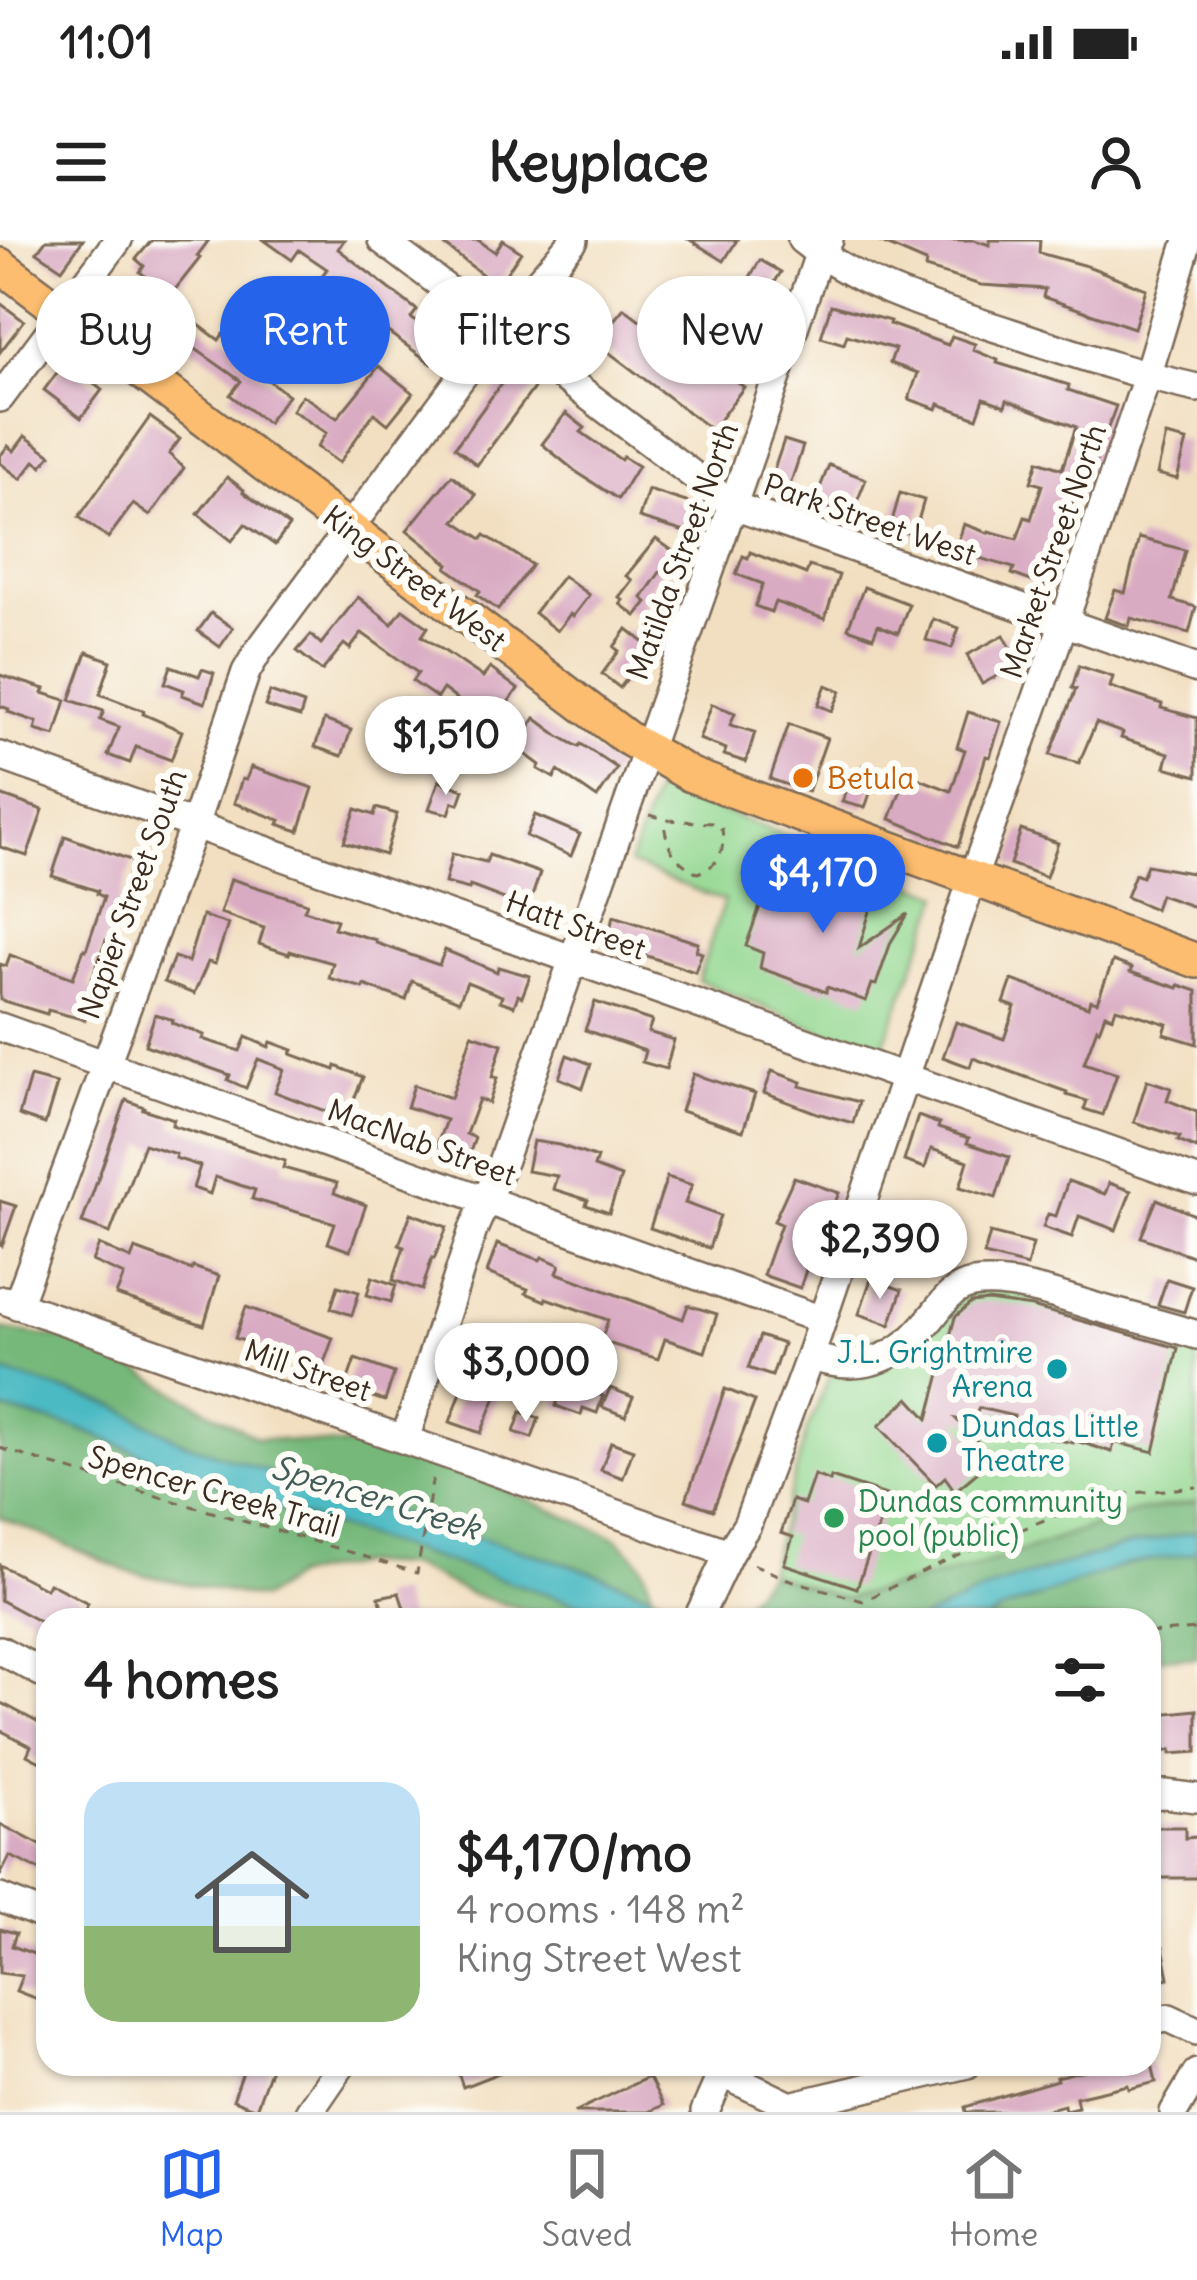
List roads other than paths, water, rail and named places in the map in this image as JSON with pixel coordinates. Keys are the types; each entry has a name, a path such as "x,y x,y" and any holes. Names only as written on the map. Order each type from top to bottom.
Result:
{"main road":[{"name":"King Street West","path":"0,265 36,292"},
{"name":"King Street West","path":"158,384 627,738 691,775 1197,962"}],"street":[{"path":"90,276 118,240"},
{"name":"Park Street West","path":"382,240 429,276"},
{"name":"Napier Street South","path":"543,276 574,240"},
{"name":"Market Street North","path":"703,1608 747,1525 810,1356 1147,377 1188,240"},
{"path":"817,245 898,296 1147,377 1197,388"},
{"name":"Matilda Street North","path":"406,1439 466,1251 500,1168 734,506 817,245"},
{"path":"0,398 36,348"},
{"name":"Napier Street South","path":"8,1302 106,1064 246,672 457,384"},
{"name":"Park Street West","path":"572,384 734,506 1197,669"},
{"name":"Hatt Street","path":"0,756 1197,1181"},
{"name":"MacNab Street","path":"0,1027 822,1320"},
{"path":"810,1356 840,1366 866,1364 895,1352 923,1329 950,1294 972,1284 1024,1287 1197,1335"},
{"name":"Mill Street","path":"8,1302 729,1553"},
{"path":"0,1650 36,1670"},
{"path":"1161,1794 1197,1798"},
{"path":"0,1898 36,1912"},
{"path":"1161,2019 1197,2031"},
{"path":"1174,2112 1197,2073"},
{"path":"309,2112 334,2076"},
{"path":"705,2112 719,2076"},
{"path":"736,2076 790,2106 916,2076"}],"water":[{"path":"0,1371 116,1406 180,1441 322,1491 578,1567 688,1608 592,1608 270,1506 77,1428 0,1409"},
{"path":"1197,1531 1197,1552 1125,1565 1010,1608 946,1608 1000,1584 1122,1547"}],"place":[{"name":"Betula","path":"803,778"},
{"name":"J.L. Grightmire Arena","path":"1057,1369"},
{"name":"Dundas Little Theatre","path":"937,1443"},
{"name":"Dundas community pool (public)","path":"834,1518"}],"water label":[{"name":"Spencer Creek","path":"376,1497"}]}
